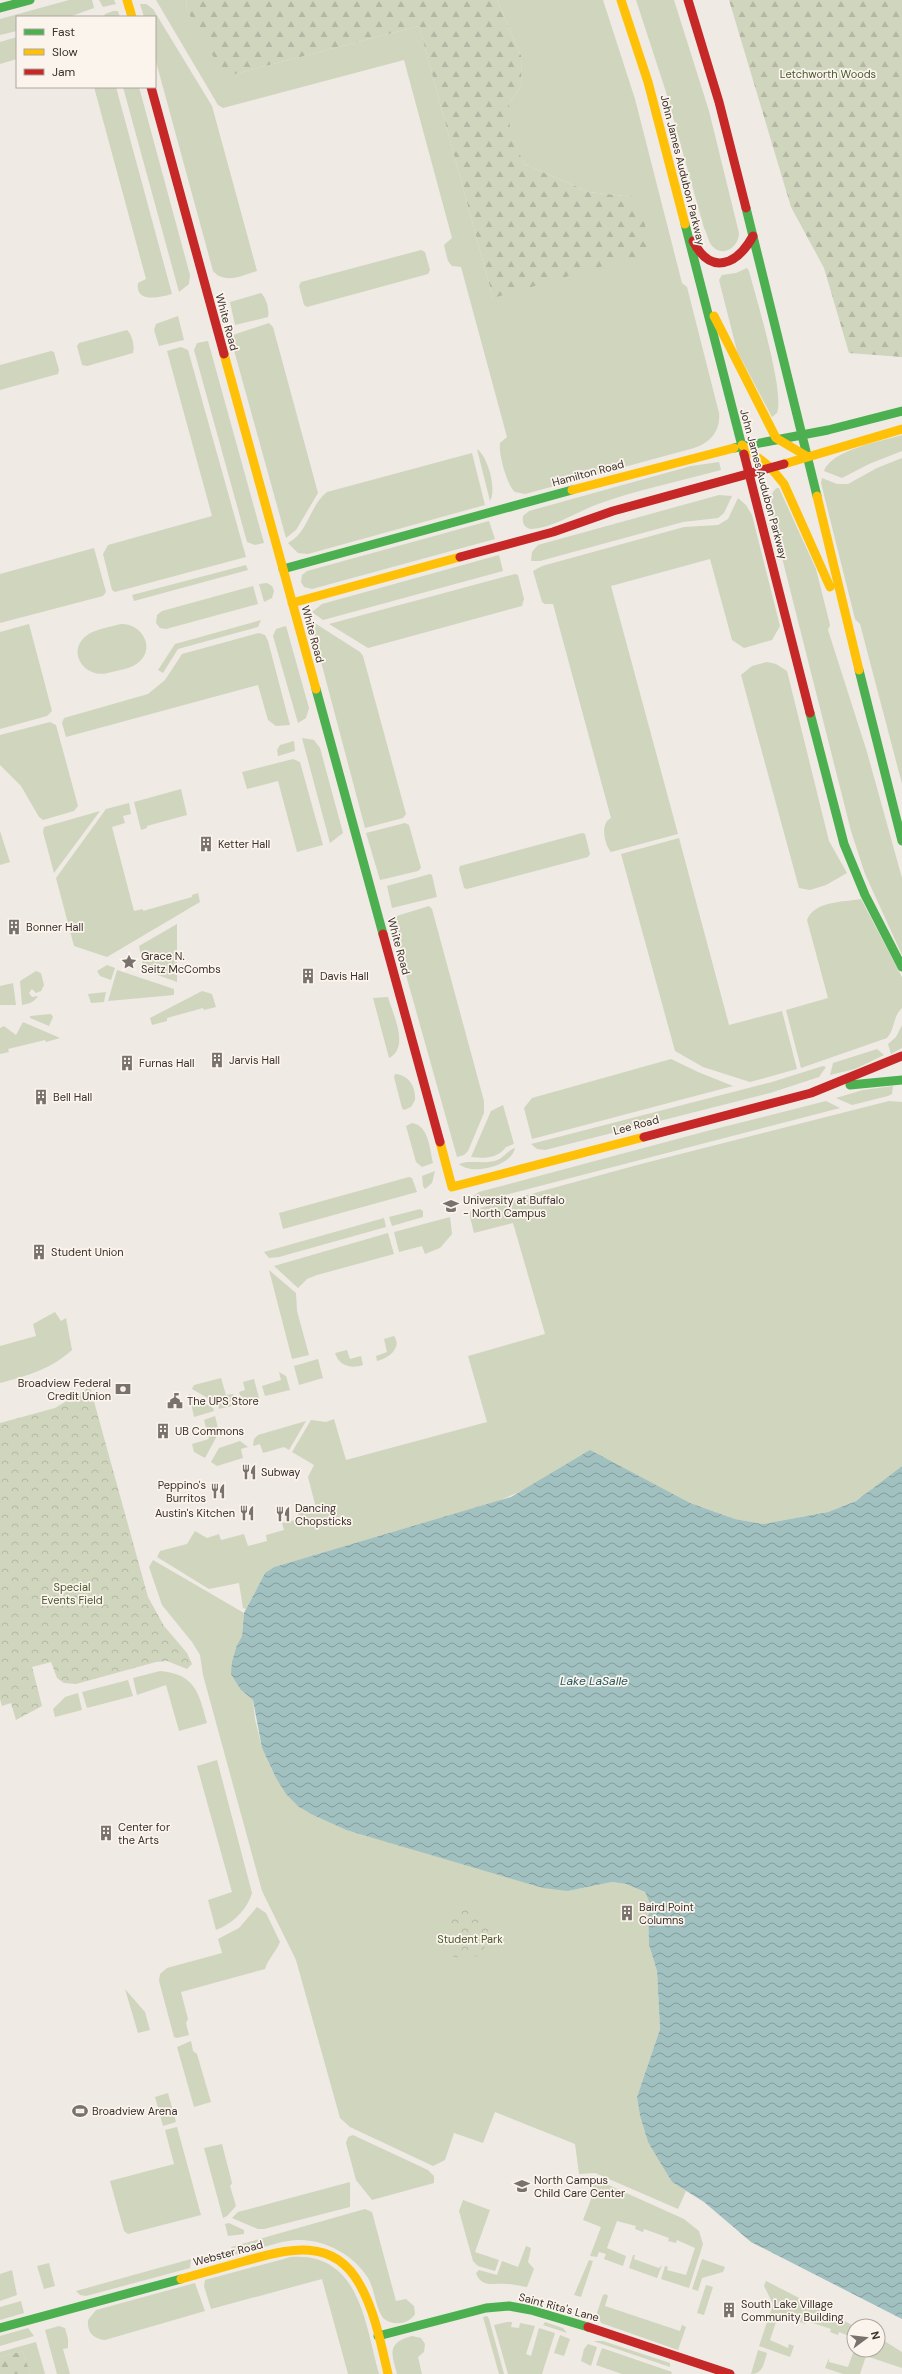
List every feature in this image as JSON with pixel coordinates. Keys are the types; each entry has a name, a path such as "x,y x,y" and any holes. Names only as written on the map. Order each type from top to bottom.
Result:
{"street":[{"path":"0,8 30,0"},
{"path":"127,0 132,16"},
{"name":"John James Audubon Parkway","path":"621,0 648,82 844,844 865,895 902,966"},
{"path":"688,0 716,88 803,433 846,624 902,841"},
{"name":"White Road","path":"151,88 452,1187"},
{"path":"684,222 696,248 709,260 724,262 734,260 742,253 753,236"},
{"path":"701,290 776,438 808,457"},
{"name":"Hamilton Road","path":"283,569 709,452 803,433 828,430 902,411"},
{"path":"292,603 553,532 613,512 750,474 902,429"},
{"path":"742,446 770,468 784,484 846,624"},
{"name":"Lee Road","path":"827,1088 902,1056"},
{"name":"Lee Road","path":"452,1187 827,1088 894,1079 902,1080"},
{"name":"Webster Road","path":"0,2328 294,2248 319,2251 338,2259 348,2266 366,2292 388,2374"},
{"name":"Saint Rita's Lane","path":"378,2336 486,2308 509,2306 531,2310 571,2322 730,2374"}],"green space":[{"path":"69,0 92,0 94,8 72,16 16,16 16,31 0,35 0,19"},
{"path":"99,0 114,0 116,4 103,7"},
{"path":"156,0 186,0 187,10 235,74 419,26 493,298 634,197 589,192 524,164 509,132 509,103 521,86 522,58 497,0 603,0 635,99 682,283 687,287 719,413 718,425 713,435 705,443 694,448 525,494 515,492 506,476 502,461 500,443 507,437 461,267 452,266 448,261 444,245 452,238 404,60 223,108 218,105"},
{"path":"186,0 497,0 522,58 521,86 509,103 510,132 524,164 589,192 634,197 645,224 648,253 493,298 419,26 235,74 218,65 187,10"},
{"path":"636,0 674,0 709,111 739,233 736,243 730,249 725,251 721,251 712,246 704,228 666,92"},
{"name":"Letchworth Woods","path":"729,0 902,0 902,357 849,353 824,268 791,207"},
{"path":"140,4 146,4 153,9 212,106 257,271 234,278 229,278 218,275 213,271 156,62 156,16 144,16"},
{"path":"118,11 120,16 104,16 105,14"},
{"path":"16,37 16,59 0,64 0,42"},
{"path":"94,88 116,88 172,294 150,298 140,294 138,290 138,283 146,279"},
{"path":"123,88 139,88 190,275 189,284 179,292"},
{"path":"421,250 425,252 430,270 428,274 307,307 304,305 299,286 301,282"},
{"path":"747,268 774,366 778,402 777,413 772,417 737,351 719,280 722,275 736,273"},
{"path":"261,293 267,304 268,317 235,325 230,302"},
{"path":"178,316 184,340 159,346 154,330 156,324"},
{"path":"269,323 273,327 318,493 296,530 286,538 230,336"},
{"path":"127,330 133,341 133,353 87,366 82,365 77,346 79,343"},
{"path":"208,341 264,543 255,545 247,542 194,350 197,343"},
{"path":"181,347 188,350 246,557 115,592 112,590 103,554 108,545 212,516 167,351"},
{"path":"51,351 54,352 59,370 58,374 0,390 0,365"},
{"path":"902,435 902,451 869,464 842,478 824,471 836,457 846,452 870,443"},
{"path":"477,449 485,459 492,481 492,496 490,501"},
{"path":"472,453 485,505 308,554 298,553 288,543 295,538 305,526 316,504 327,492"},
{"path":"902,458 902,784 860,624 855,619 821,483 822,478 837,484 848,484 877,468"},
{"path":"719,462 721,470 613,499 541,528 529,529 523,523 523,516 529,511 691,466"},
{"path":"779,488 816,569 830,625 828,630 867,752 902,878 902,955 865,874 851,831 774,526 771,511 771,500 774,491"},
{"path":"719,495 732,496 724,513 718,518 683,522 540,561 531,561 532,552 538,545"},
{"path":"738,498 746,505 752,515 780,626 772,640 744,648 732,640 710,559 611,586 678,834 611,852 606,844 604,829 605,824 611,818 553,604 545,604 542,602 533,571 542,566 684,527 718,525 728,519"},
{"path":"489,521 495,539 312,589 304,587 301,582 302,575 307,571"},
{"path":"94,548 106,592 103,596 0,623 0,574"},
{"path":"499,555 503,571 323,620 312,612 322,604"},
{"path":"246,565 248,570 134,601 132,595"},
{"path":"515,574 518,575 524,599 522,606 368,648 329,624"},
{"path":"267,583 272,586 274,591 272,598 264,602 259,584"},
{"path":"253,586 258,604 166,629 160,628 156,623 157,615 162,611"},
{"path":"261,620 258,627 178,649 163,673 158,670 175,644"},
{"path":"310,620 360,652 363,656 406,814 403,818 365,828"},
{"path":"29,624 52,711 47,716 0,729 0,632"},
{"path":"121,624 135,627 144,637 146,650 144,656 133,666 108,673 100,674 92,672 86,668 81,663 78,656 80,642 86,636 103,628"},
{"path":"286,626 309,708 306,718 298,723 273,636 276,629"},
{"path":"259,633 265,635 268,641 290,725 276,726 268,720 258,685 66,737 62,723 64,718 148,694 165,680 182,654"},
{"path":"767,662 776,664 787,671 829,841 847,873 826,885 810,890 799,888 741,675 752,666"},
{"path":"50,722 56,725 78,806 74,811 43,820 39,817 21,786 0,765 0,735"},
{"path":"302,738 314,740 320,748 343,833 330,843"},
{"path":"294,741 295,751 278,756 277,750 280,745"},
{"path":"293,759 300,762 323,845 297,852 278,781 247,789 242,772"},
{"path":"181,789 187,815 147,826 147,828 141,830 134,802"},
{"path":"129,803 131,814 123,816 125,823 112,827 134,911 143,909 143,911 192,897 192,895 198,893 200,902 107,957 74,946 56,878 106,809"},
{"path":"100,811 54,873 43,832 44,827"},
{"path":"405,823 409,825 421,868 418,871 380,880 366,833"},
{"path":"0,831 10,862 0,865"},
{"path":"582,833 585,834 590,854 588,857 467,889 464,888 459,869 460,866"},
{"path":"679,838 729,1025 782,1011 797,1069 750,1082 703,1067 675,1051 621,854"},
{"path":"430,874 432,875 437,897 392,908 387,886"},
{"path":"861,899 902,977 902,1008 897,1015 887,1038 801,1068 786,1010 828,998 807,920 816,909 823,906 838,902"},
{"path":"429,906 432,909 484,1101 484,1113 468,1151 464,1155 457,1157 390,918"},
{"path":"177,924 177,982 144,970 139,946"},
{"path":"107,965 115,968 111,980 100,976 97,971"},
{"path":"117,970 174,989 174,995 108,1001"},
{"path":"36,971 41,973 44,985 41,991 36,993 32,989 29,993 32,997 38,996 37,998 22,1005 20,981"},
{"path":"13,983 16,1005 0,1005 0,986"},
{"path":"202,991 212,994 216,1007 204,1010 203,1008 167,1018 167,1021 152,1025 150,1018"},
{"path":"106,992 104,1002 91,1003 88,994"},
{"path":"388,997 396,1021 399,1039 395,1053 389,1058 373,998"},
{"path":"51,1014 53,1017 49,1026 30,1018 30,1016"},
{"path":"23,1022 60,1038 8,1049 9,1052 0,1054 0,1028 4,1026 16,1035"},
{"path":"902,1025 902,1048 891,1054 888,1044 896,1037"},
{"path":"877,1049 884,1055 855,1069 830,1075 833,1063"},
{"path":"671,1059 733,1086 532,1139 524,1108 532,1098"},
{"path":"823,1066 826,1067 819,1077 770,1093 545,1150 537,1149 531,1144 772,1082"},
{"path":"395,1074 408,1079 413,1086 415,1100 411,1107 404,1110 402,1108 394,1077"},
{"path":"893,1086 892,1094 888,1096 852,1105 836,1098 863,1090"},
{"path":"826,1101 840,1108 467,1205 469,1199 479,1192"},
{"path":"889,1101 902,1102 902,1466 856,1501 828,1512 763,1524 735,1519 690,1503 528,1488 496,1502 274,1567 265,1573 246,1609 243,1608 239,1583 209,1589 157,1557 160,1551 187,1544 195,1531 207,1538 219,1534 221,1540 244,1534 248,1546 267,1541 266,1535 284,1530 282,1523 300,1519 298,1513 316,1508 308,1477 314,1465 292,1452 311,1420 326,1422 334,1419 346,1460 487,1422 468,1356 545,1334 513,1223 474,1233 469,1213 472,1210 641,1164"},
{"path":"503,1105 514,1144 506,1147 495,1156 481,1158 471,1157 491,1111"},
{"path":"412,1123 422,1128 425,1133 430,1146 433,1163 422,1167 416,1162 406,1126"},
{"path":"515,1148 507,1160 491,1167 473,1169 459,1164 467,1162 494,1161 500,1159"},
{"path":"435,1171 432,1183 425,1189 423,1186 422,1176"},
{"path":"409,1177 412,1178 417,1192 283,1229 279,1213"},
{"path":"420,1209 423,1211 423,1217 392,1226 389,1217"},
{"path":"450,1217 452,1234 440,1248 425,1254 422,1246 399,1252 394,1232"},
{"path":"384,1218 386,1227 279,1257 269,1258 264,1252"},
{"path":"388,1233 394,1254 317,1275 307,1279 298,1288 274,1266"},
{"path":"269,1270 296,1293 297,1311 309,1355 292,1359"},
{"path":"55,1312 61,1321 66,1318 72,1350 64,1357 47,1367 20,1378 0,1383 0,1346 36,1336 33,1324"},
{"path":"394,1336 397,1345 393,1352 385,1358 377,1361 376,1356 387,1352 384,1339"},
{"path":"347,1350 350,1359 361,1356 363,1365 354,1367 342,1364 335,1353"},
{"path":"318,1359 323,1378 299,1385 294,1366"},
{"path":"279,1372 286,1376 290,1390 265,1396 262,1386 281,1380"},
{"path":"221,1378 226,1395 233,1394 236,1405 219,1409 218,1404 192,1389 194,1385"},
{"path":"254,1379 259,1398 242,1403 239,1392 245,1390 243,1382"},
{"name":"Special Events Field","path":"90,1387 148,1597 164,1626 187,1653 192,1664 187,1669 167,1661 156,1662 76,1684 64,1683 57,1678 51,1662 32,1667 42,1706 16,1720 11,1703 2,1706 0,1699 0,1423 55,1408"},
{"path":"189,1394 213,1408 214,1411 194,1417"},
{"path":"215,1416 219,1432 205,1458 194,1452 192,1444 209,1439 204,1420"},
{"path":"306,1421 289,1450 284,1447 263,1453 260,1444 253,1446 254,1439 258,1435"},
{"path":"240,1441 248,1447 241,1449 243,1458 217,1466 211,1462 219,1448"},
{"path":"153,1560 244,1613 242,1636 237,1645 241,1690 253,1700 255,1719 262,1748 276,1778 299,1807 346,1830 568,1891 612,1882 626,1884 645,1892 651,1906 648,1917 649,1945 657,1971 660,2029 637,2097 640,2116 648,2142 672,2182 686,2191 678,2209 595,2173 579,2174 575,2144 495,2112 483,2143 454,2133 445,2160 433,2166 350,2127 340,2118 296,1960 262,1891 203,1675 200,1655 192,1642 162,1605 149,1567"},
{"path":"160,1671 181,1676 189,1681 198,1695 207,1723 179,1731 166,1685 137,1695 133,1678"},
{"path":"128,1680 133,1696 87,1708 82,1692"},
{"path":"78,1693 82,1710 55,1717 53,1709 65,1697"},
{"path":"217,1760 252,1893 243,1911 228,1924 216,1930 208,1900 232,1892 197,1766"},
{"path":"257,1907 266,1913 280,1942 265,1969 181,1992 188,2019 186,2023 189,2035 177,2038 174,2037 159,1981 160,1974 167,1968 222,1953 218,1939 239,1928"},
{"name":"Student Park","path":"462,1908 480,1913 478,1924 489,1927 482,1958 463,1953 461,1958 450,1956 457,1928 447,1925 450,1911 460,1914"},
{"path":"125,1989 145,2012 150,2030 138,2033"},
{"path":"191,2041 193,2051 197,2054 211,2102 194,2107 177,2047"},
{"path":"168,2093 176,2122 163,2126 155,2097"},
{"path":"177,2127 201,2215 128,2234 124,2231 110,2181 174,2164 165,2130"},
{"path":"353,2135 428,2170 434,2176 434,2183 372,2200 356,2180 346,2143 348,2137"},
{"path":"222,2144 232,2183 230,2186 236,2206 227,2216 223,2218 204,2148"},
{"path":"593,2178 684,2219 699,2231 703,2244 689,2288 661,2279 665,2266 668,2267 667,2270 686,2275 695,2248 677,2240 676,2243 668,2241 669,2238 644,2229 643,2232 635,2229 636,2226 617,2221 607,2248 626,2256 623,2266 604,2259 606,2254 599,2252 597,2257 590,2256 601,2227 583,2220 591,2199"},
{"path":"350,2182 350,2207 264,2229 258,2229 232,2218 238,2212"},
{"path":"463,2200 490,2210 475,2252 499,2260 495,2271 478,2266 473,2261 459,2211"},
{"path":"365,2209 372,2212 396,2301 406,2299 414,2306 415,2314 412,2318 404,2322 395,2323 387,2321 383,2318 368,2278 355,2262 338,2250 318,2242 308,2240 297,2240 275,2244 238,2255 234,2253 231,2247"},
{"path":"229,2223 244,2230 244,2234 228,2236 225,2224"},
{"path":"526,2246 531,2248 528,2262 534,2269 527,2287 509,2284 488,2284 478,2278 476,2273 479,2270 497,2275 502,2261 518,2267"},
{"path":"633,2255 635,2255 634,2259 659,2268 662,2265 657,2278 629,2268"},
{"path":"291,2257 314,2259 332,2266 345,2279 356,2295 363,2314 379,2374 348,2374 322,2279 211,2309 204,2286 205,2280"},
{"path":"191,2259 190,2268 86,2296 80,2295 76,2291"},
{"path":"702,2259 725,2267 723,2272 702,2278 698,2291 692,2289"},
{"path":"589,2260 593,2261 581,2297 574,2295"},
{"path":"49,2263 55,2286 44,2289 37,2266"},
{"path":"12,2270 17,2295 0,2301 0,2274"},
{"path":"766,2281 846,2322 846,2335 839,2332 838,2335 830,2332 831,2329 807,2321 805,2324 797,2321 798,2318 779,2313 770,2340 788,2348 789,2344 794,2346 790,2357 759,2346 773,2304 764,2286"},
{"path":"195,2283 205,2311 105,2340 97,2338 90,2331 88,2320 96,2310"},
{"path":"706,2285 713,2287 704,2315 697,2313"},
{"path":"606,2294 608,2296 605,2306 680,2331 682,2325 686,2327 678,2350 601,2323 597,2313 603,2295"},
{"path":"21,2301 24,2313 0,2320 0,2307"},
{"path":"487,2316 504,2374 499,2374 483,2317"},
{"path":"512,2322 511,2327 519,2328 520,2323 535,2326 526,2354 531,2356 539,2328 555,2333 542,2374 508,2374 494,2325"},
{"path":"545,2322 563,2328 567,2333 543,2325"},
{"path":"59,2326 65,2328 68,2339 68,2348 63,2349 70,2374 57,2374 45,2330"},
{"path":"28,2328 34,2336 0,2346 0,2336"},
{"path":"560,2335 570,2339 564,2356 554,2353"},
{"path":"412,2336 421,2338 425,2344 424,2352 418,2357 422,2374 397,2374 393,2360 393,2349 398,2342"},
{"path":"593,2341 603,2341 670,2363 670,2367"},
{"path":"36,2342 45,2374 30,2374 23,2351 0,2357 0,2352"},
{"path":"886,2342 902,2352 902,2368 872,2358 886,2358"},
{"path":"588,2344 597,2347 591,2366 581,2361 584,2349"},
{"path":"602,2348 672,2372 671,2374 622,2374 596,2365"},
{"path":"758,2350 767,2353 765,2360 761,2370 755,2374 751,2374"},
{"path":"23,2351 30,2374 0,2374 0,2357"},
{"path":"829,2358 829,2362 848,2367 851,2358 865,2358 860,2374 843,2374 825,2368"}],"water":[{"name":"Lake LaSalle","path":"590,1450 690,1503 735,1519 763,1524 828,1512 856,1501 902,1466 902,2319 751,2242 704,2202 672,2182 655,2154 648,2142 640,2116 637,2097 660,2029 657,1971 649,1945 648,1917 651,1906 645,1892 626,1884 612,1882 568,1891 543,1888 346,1830 313,1815 299,1807 286,1794 276,1778 262,1748 253,1700 241,1690 231,1674 232,1662 237,1645 242,1636 244,1613 265,1573 274,1567 511,1497"}],"traffic: fast":[{"path":"0,8 30,0"},
{"path":"746,208 817,496"},
{"path":"685,224 744,454"},
{"path":"734,448 828,430 902,411"},
{"path":"283,569 572,490"},
{"path":"859,670 902,841"},
{"path":"316,689 383,934"},
{"path":"810,713 844,844 865,895 902,967"},
{"path":"850,1085 902,1080"},
{"path":"0,2328 181,2279"},
{"path":"378,2336 486,2308 509,2306 531,2310 588,2327"}],"traffic: slow":[{"path":"127,0 132,16"},
{"path":"621,0 648,82 685,224"},
{"path":"714,316 776,438 808,457"},
{"path":"224,354 316,689"},
{"path":"784,464 902,429"},
{"path":"742,445 771,468 784,484 830,587"},
{"path":"572,490 734,448"},
{"path":"817,496 859,670"},
{"path":"292,603 460,557"},
{"path":"440,1142 452,1187 644,1137"},
{"path":"181,2279 261,2257 293,2250 309,2250 324,2253 337,2259 349,2269 360,2285 370,2306 377,2328 388,2374"}],"traffic: jam":[{"path":"688,0 719,102 746,208"},
{"path":"151,88 224,354"},
{"path":"693,241 700,252 708,259 716,262 724,262 732,260 739,254 747,246 753,236"},
{"path":"744,454 810,713"},
{"path":"460,557 553,532 613,511 784,464"},
{"path":"383,934 440,1142"},
{"path":"644,1137 811,1093 902,1056"},
{"path":"588,2327 730,2374"}],"place":[{"name":"Ketter Hall","path":"206,844"},
{"name":"Bonner Hall","path":"14,927"},
{"name":"Grace N. Seitz McCombs","path":"129,962"},
{"name":"Davis Hall","path":"308,976"},
{"name":"Jarvis Hall","path":"217,1060"},
{"name":"Furnas Hall","path":"127,1063"},
{"name":"Bell Hall","path":"41,1097"},
{"name":"University at Buffalo - North Campus","path":"451,1206"},
{"name":"Student Union","path":"39,1252"},
{"name":"Broadview Federal Credit Union","path":"123,1389"},
{"name":"The UPS Store","path":"175,1401"},
{"name":"UB Commons","path":"163,1431"},
{"name":"Subway","path":"249,1472"},
{"name":"Peppino's Burritos","path":"218,1491"},
{"name":"Austin's Kitchen","path":"247,1513"},
{"name":"Dancing Chopsticks","path":"283,1514"},
{"name":"Center for the Arts","path":"106,1833"},
{"name":"Baird Point Columns","path":"627,1913"},
{"name":"Broadview Arena","path":"80,2111"},
{"name":"North Campus Child Care Center","path":"522,2186"},
{"name":"South Lake Village Community Building","path":"729,2310"}]}
